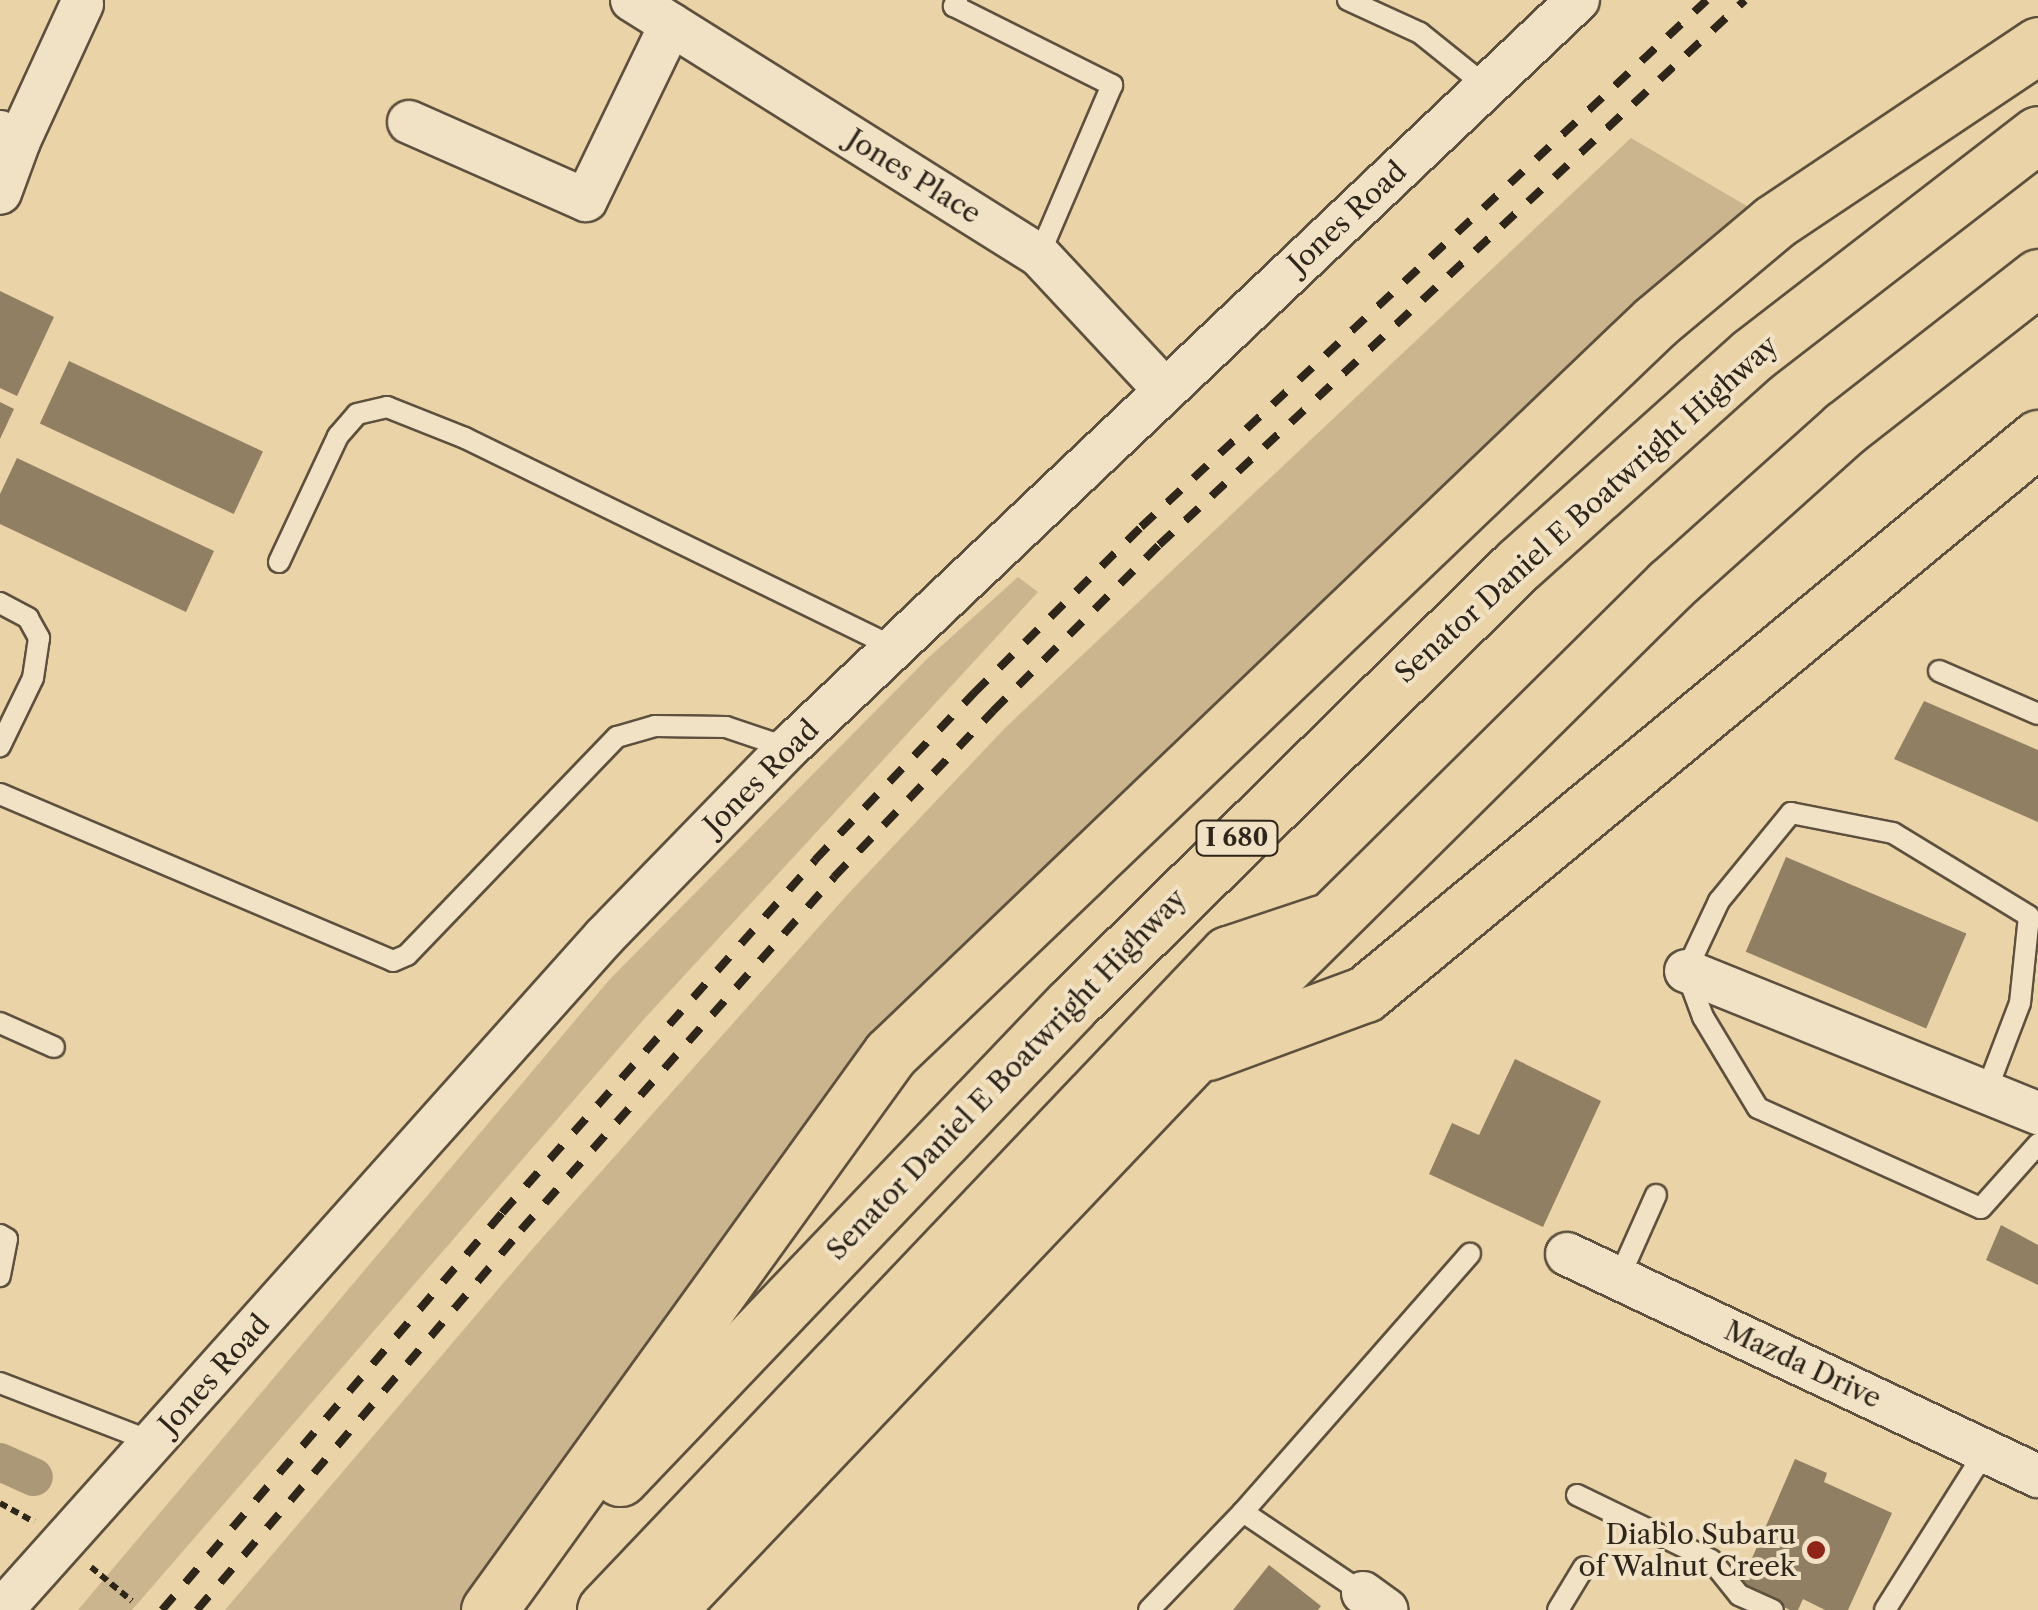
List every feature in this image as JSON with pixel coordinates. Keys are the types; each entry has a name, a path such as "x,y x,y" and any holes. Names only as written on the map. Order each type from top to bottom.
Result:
{"highway":[{"path":"488,1610 890,1054 1655,322 1774,222 2038,45"},
{"name":"Senator Daniel E Boatwright Highway","path":"500,1610 1058,1018 1432,647 1723,380 2038,134"},
{"path":"667,1610 1192,1058 1742,518 2038,277"},
{"path":"1192,1058 1365,994 2038,438"},
{"path":"605,1610 1228,954 1333,919"}],"street":[{"name":"Jones Place","path":"632,0 1040,255 1165,390"},
{"name":"Jones Road","path":"4,1603 605,936 788,748 1578,0"},
{"path":"0,193 10,136 82,4"},
{"path":"410,122 586,200 671,24"},
{"path":"1686,971 2038,1113"},
{"name":"Mazda Drive","path":"1567,1254 1619,1278 1763,1358 1986,1450 2038,1476"}],"lane":[{"path":"957,0 954,6 1112,85 1040,255"},
{"path":"1348,0 1434,41 1486,86"},
{"path":"280,562 338,436 357,414 387,406 465,438 894,646"},
{"path":"0,603 28,618 39,638 33,678 0,746"},
{"path":"1939,671 2038,714"},
{"path":"0,794 393,960 407,955 617,736 654,726 726,727 788,748"},
{"path":"1986,1092 2020,1002 2029,916 1893,833 1792,813 1719,902 1686,971 1703,1017 1758,1108 1980,1208 2038,1144"},
{"path":"0,1022 54,1047"},
{"path":"1619,1278 1656,1194"},
{"path":"0,1235 7,1239 0,1276"},
{"path":"1149,1610 1243,1512 1470,1254"},
{"path":"0,1383 153,1442"},
{"path":"1885,1610 1986,1450"},
{"path":"1578,1495 1711,1560 1739,1595 1773,1610"},
{"path":"1243,1512 1374,1602"},
{"path":"1558,1610 1584,1567"}],"path":[{"path":"0,1503 44,1530"},
{"path":"85,1562 132,1601"}],"shaded area":[{"path":"1631,138 1774,222 890,1054 489,1610 225,1610 535,1246 848,894 1006,727"},
{"path":"1018,577 1038,592 645,1018 132,1610 78,1610 610,979 928,658"}],"building":[{"path":"0,291 54,317 17,396 0,388"},
{"path":"69,361 263,451 234,514 40,424"},
{"path":"0,402 14,409 0,439"},
{"path":"17,458 214,551 186,612 0,524 0,494"},
{"path":"1924,701 2038,750 2038,822 1894,759"},
{"path":"1786,857 1966,934 1926,1028 1746,952"},
{"path":"1515,1059 1601,1101 1543,1227 1429,1174 1452,1123 1479,1135"},
{"path":"2001,1225 2038,1245 2038,1285 1986,1260"},
{"name":"Diablo Subaru of Walnut Creek","path":"1795,1459 1827,1473 1824,1482 1892,1513 1848,1610 1825,1610 1803,1599 1798,1610 1790,1610 1740,1586"},
{"path":"1269,1565 1321,1606 1318,1610 1233,1610"}],"waterway":[{"path":"0,1462 34,1477"}],"railway":[{"path":"162,1610 502,1213 815,860 974,693 1141,527 1707,0"},
{"path":"197,1610 521,1230 834,877 993,711 1159,545 1745,0"}],"place":[{"name":"Diablo Subaru of Walnut Creek","path":"1816,1550"}]}
